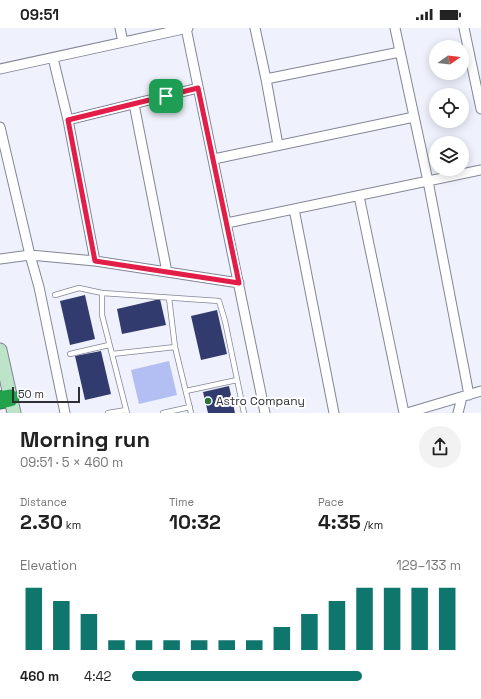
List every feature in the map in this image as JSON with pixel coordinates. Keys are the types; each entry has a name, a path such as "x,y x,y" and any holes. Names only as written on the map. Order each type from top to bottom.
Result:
{"main road":[{"path":"0,350 8,404"}],"street":[{"path":"120,28 123,42"},
{"path":"0,69 186,28 265,413"},
{"path":"255,28 278,145"},
{"path":"395,28 428,181 465,396 458,413"},
{"path":"464,28 480,96 481,109"},
{"path":"266,79 400,52"},
{"path":"53,58 68,120 95,261"},
{"path":"68,120 198,88"},
{"path":"134,104 167,272"},
{"path":"214,159 414,118"},
{"path":"0,127 39,287 65,413"},
{"path":"227,223 481,170"},
{"path":"359,196 405,413 481,391"},
{"path":"294,209 334,413"},
{"path":"0,259 30,255 95,261 239,283"}],"lane":[{"path":"55,295 79,288 102,293 219,302 225,321 244,413"},
{"path":"102,293 102,315 126,411 108,413"},
{"path":"169,298 175,347 191,413"},
{"path":"70,354 109,345"},
{"path":"112,354 175,347"},
{"path":"186,391 237,380"},
{"path":"163,413 190,407"}],"shaded area":[{"path":"169,361 177,395 139,404 131,370"}],"building":[{"path":"85,295 95,339 70,345 60,301"},
{"path":"160,299 166,325 122,334 117,309"},
{"path":"217,310 227,354 201,360 191,316"},
{"path":"101,351 111,394 85,400 75,356"},
{"path":"229,386 235,413 208,413 203,392"}],"place":[{"name":"Astro Company","path":"208,401"}],"route":[{"path":"198,88 239,283 95,261 68,120 166,96 198,88"}]}
